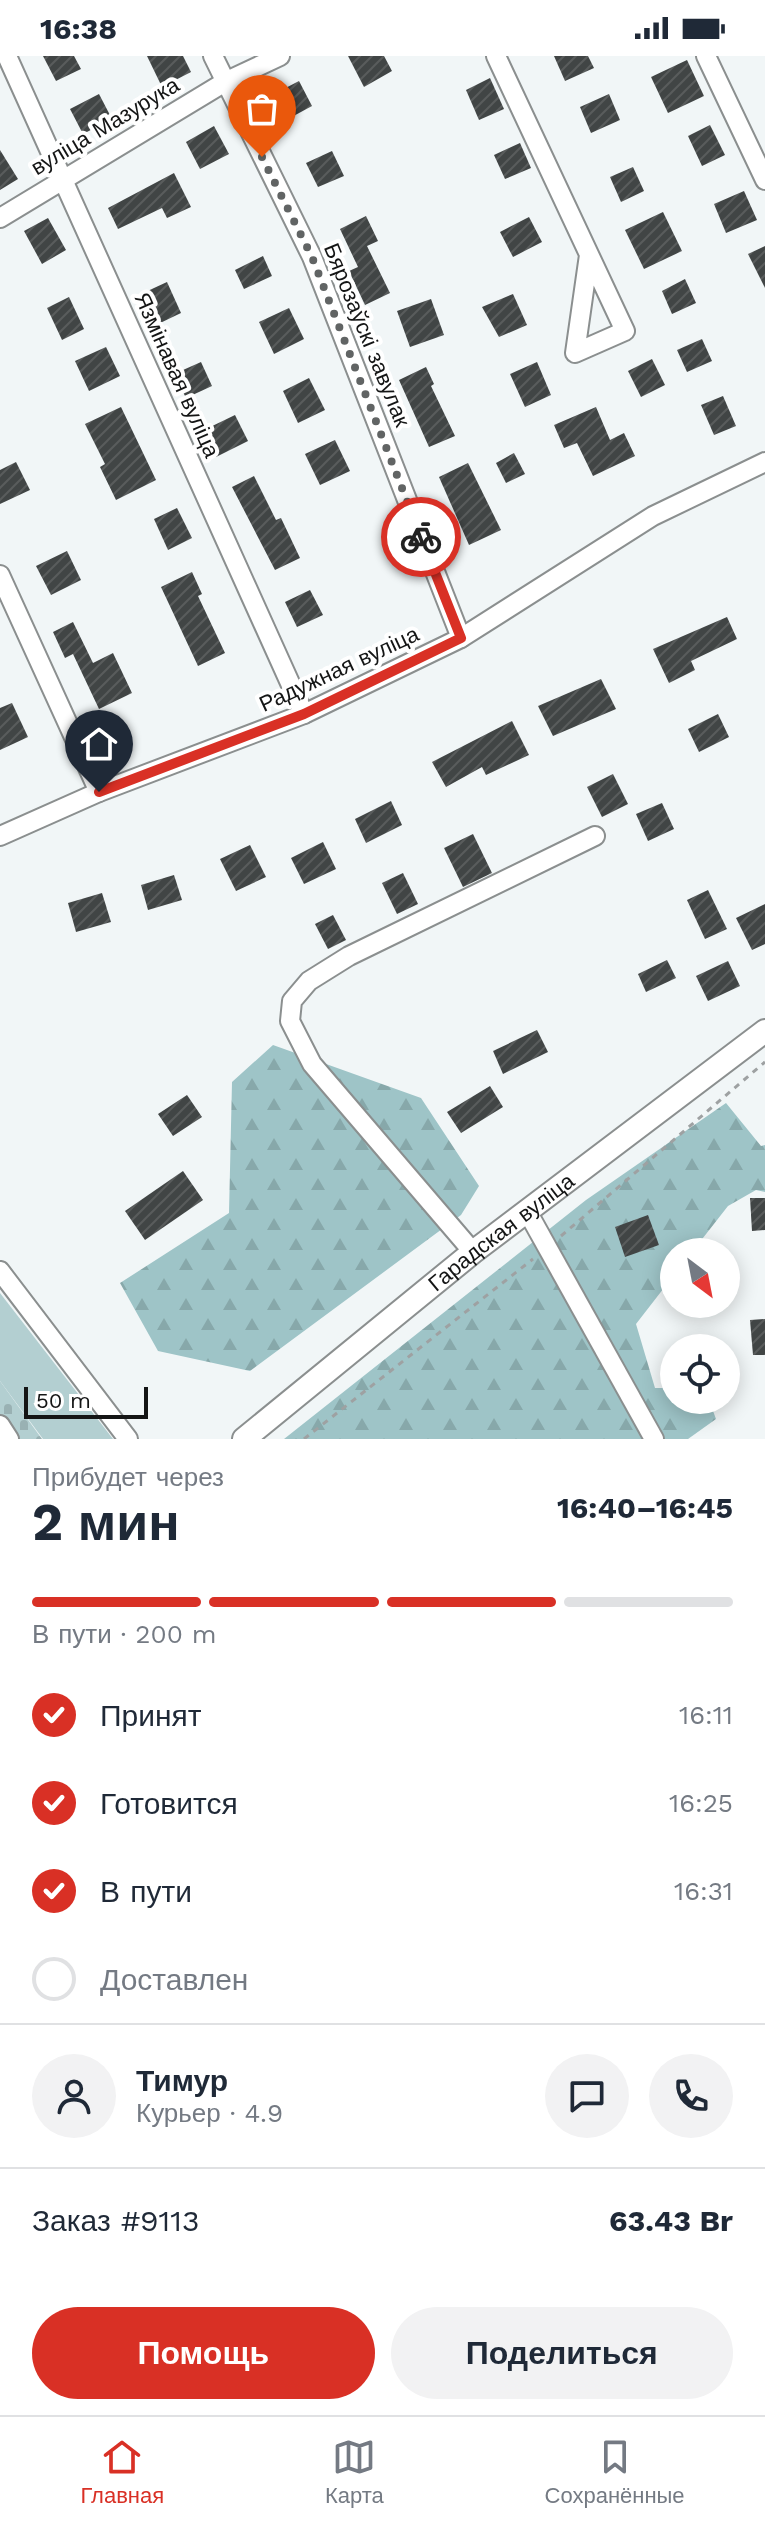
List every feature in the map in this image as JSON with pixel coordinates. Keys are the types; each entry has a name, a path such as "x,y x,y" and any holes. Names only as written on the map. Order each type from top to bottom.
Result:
{"main road":[{"name":"Гарадская вуліца","path":"244,1439 473,1252 762,1039"}],"street":[{"name":"Язмінавая вуліца","path":"7,56 304,714"},
{"name":"Бярозаўскі завулак","path":"213,56 312,257 461,638"},
{"name":"вуліца Мазурука","path":"0,218 225,82 280,56"},
{"path":"496,56 625,331 575,353 589,255"},
{"path":"706,56 765,180"},
{"name":"Радужная вуліца","path":"0,836 99,792 304,714 461,638 653,516 765,462"},
{"path":"0,575 99,792"},
{"path":"473,1252 312,1064 290,1021 292,1001 309,981 349,956 595,836"},
{"path":"527,1211 654,1439"},
{"path":"0,1271 128,1439"},
{"path":"0,1425 9,1439"}],"green space":[{"path":"273,1045 421,1098 479,1186 461,1215 250,1371 158,1351 120,1283 229,1213 232,1082"},
{"path":"726,1103 761,1146 765,1145 765,1192 756,1190 728,1206 703,1238 660,1238 660,1293 636,1324 655,1388 660,1388 660,1414 714,1414 716,1419 688,1439 284,1439 586,1200"},
{"path":"0,1293 113,1439 43,1439 0,1381"},
{"path":"0,1381 42,1439 0,1439"}],"building":[{"path":"43,56 74,56 81,69 56,81"},
{"path":"147,56 183,56 191,72 162,87"},
{"path":"348,56 384,56 392,71 364,87"},
{"path":"554,56 588,56 594,68 565,81"},
{"path":"687,60 704,96 668,113 651,77"},
{"path":"490,78 504,109 479,120 466,90"},
{"path":"299,81 312,106 288,119 274,94"},
{"path":"99,94 112,119 83,134 70,109"},
{"path":"609,94 620,120 591,133 580,107"},
{"path":"710,125 725,155 702,166 688,136"},
{"path":"214,126 229,154 200,169 186,142"},
{"path":"520,143 531,168 505,179 494,155"},
{"path":"0,150 18,179 0,190"},
{"path":"332,151 344,176 318,187 306,163"},
{"path":"633,167 644,191 621,202 610,177"},
{"path":"174,173 191,207 167,218 162,208 118,229 108,208"},
{"path":"744,191 757,220 726,233 714,204"},
{"path":"663,212 682,251 644,269 625,230"},
{"path":"366,216 378,241 367,246 390,293 365,305 349,271 358,267 340,229"},
{"path":"529,217 542,242 513,257 500,232"},
{"path":"48,218 66,250 42,264 24,231"},
{"path":"765,246 765,288 748,254"},
{"path":"263,256 272,276 244,289 235,270"},
{"path":"685,279 696,303 672,314 662,291"},
{"path":"167,282 181,313 156,325 141,294"},
{"path":"513,294 527,325 499,337 482,307"},
{"path":"69,297 84,329 62,340 47,308"},
{"path":"431,299 444,335 410,347 397,311"},
{"path":"289,308 304,339 274,354 259,322"},
{"path":"702,339 712,361 687,372 677,350"},
{"path":"106,347 120,376 89,391 75,361"},
{"path":"652,359 665,385 641,397 628,371"},
{"path":"201,362 212,386 186,398 174,374"},
{"path":"537,362 551,395 525,407 510,374"},
{"path":"426,367 434,384 431,386 455,436 429,447 399,380"},
{"path":"309,378 325,410 298,423 283,391"},
{"path":"723,396 736,426 714,435 701,405"},
{"path":"121,407 156,480 116,500 100,467 105,464 85,424"},
{"path":"596,407 610,440 624,433 635,456 593,476 577,443 564,448 554,425"},
{"path":"235,415 248,441 216,457 204,430"},
{"path":"335,440 350,471 320,485 305,454"},
{"path":"514,453 525,474 506,483 496,463"},
{"path":"16,462 30,490 0,504 0,470"},
{"path":"468,463 501,530 469,545 439,477"},
{"path":"254,476 276,520 281,518 300,558 275,570 232,487"},
{"path":"177,508 192,538 168,550 154,519"},
{"path":"67,551 81,580 51,595 36,566"},
{"path":"192,572 202,594 198,596 225,653 198,666 161,587"},
{"path":"310,590 323,615 297,627 285,602"},
{"path":"727,617 737,639 691,661 695,670 669,683 653,649"},
{"path":"73,622 93,663 113,653 132,693 99,709 73,654 65,658 53,632"},
{"path":"601,679 616,709 553,736 538,706"},
{"path":"12,703 28,737 0,750 0,708"},
{"path":"718,714 729,737 699,752 688,729"},
{"path":"512,721 529,755 486,775 482,767 446,787 432,762"},
{"path":"613,774 628,804 602,817 587,787"},
{"path":"391,801 402,825 366,843 355,819"},
{"path":"662,803 674,829 648,841 636,814"},
{"path":"473,834 492,873 463,887 444,848"},
{"path":"323,842 336,869 304,884 291,858"},
{"path":"250,845 266,877 236,891 220,859"},
{"path":"403,873 418,904 397,914 382,883"},
{"path":"174,875 182,900 148,910 141,885"},
{"path":"708,890 727,929 705,939 687,900"},
{"path":"102,893 111,922 76,932 68,903"},
{"path":"765,904 765,944 752,950 736,918"},
{"path":"333,915 346,940 328,949 315,924"},
{"path":"667,960 676,978 646,992 638,974"},
{"path":"728,961 740,986 708,1001 696,976"},
{"path":"537,1030 548,1052 503,1074 493,1051"},
{"path":"490,1086 503,1107 461,1133 447,1112"},
{"path":"187,1095 202,1117 173,1136 158,1114"},
{"path":"183,1171 203,1200 145,1240 125,1211"},
{"path":"750,1198 765,1198 765,1230 752,1231"},
{"path":"648,1215 659,1245 625,1257 615,1227"},
{"path":"765,1319 765,1355 753,1355 750,1320"}],"way so far":[{"path":"262,157 312,257 421,537"}],"route":[{"path":"99,792 304,714 461,638 421,537"}]}
